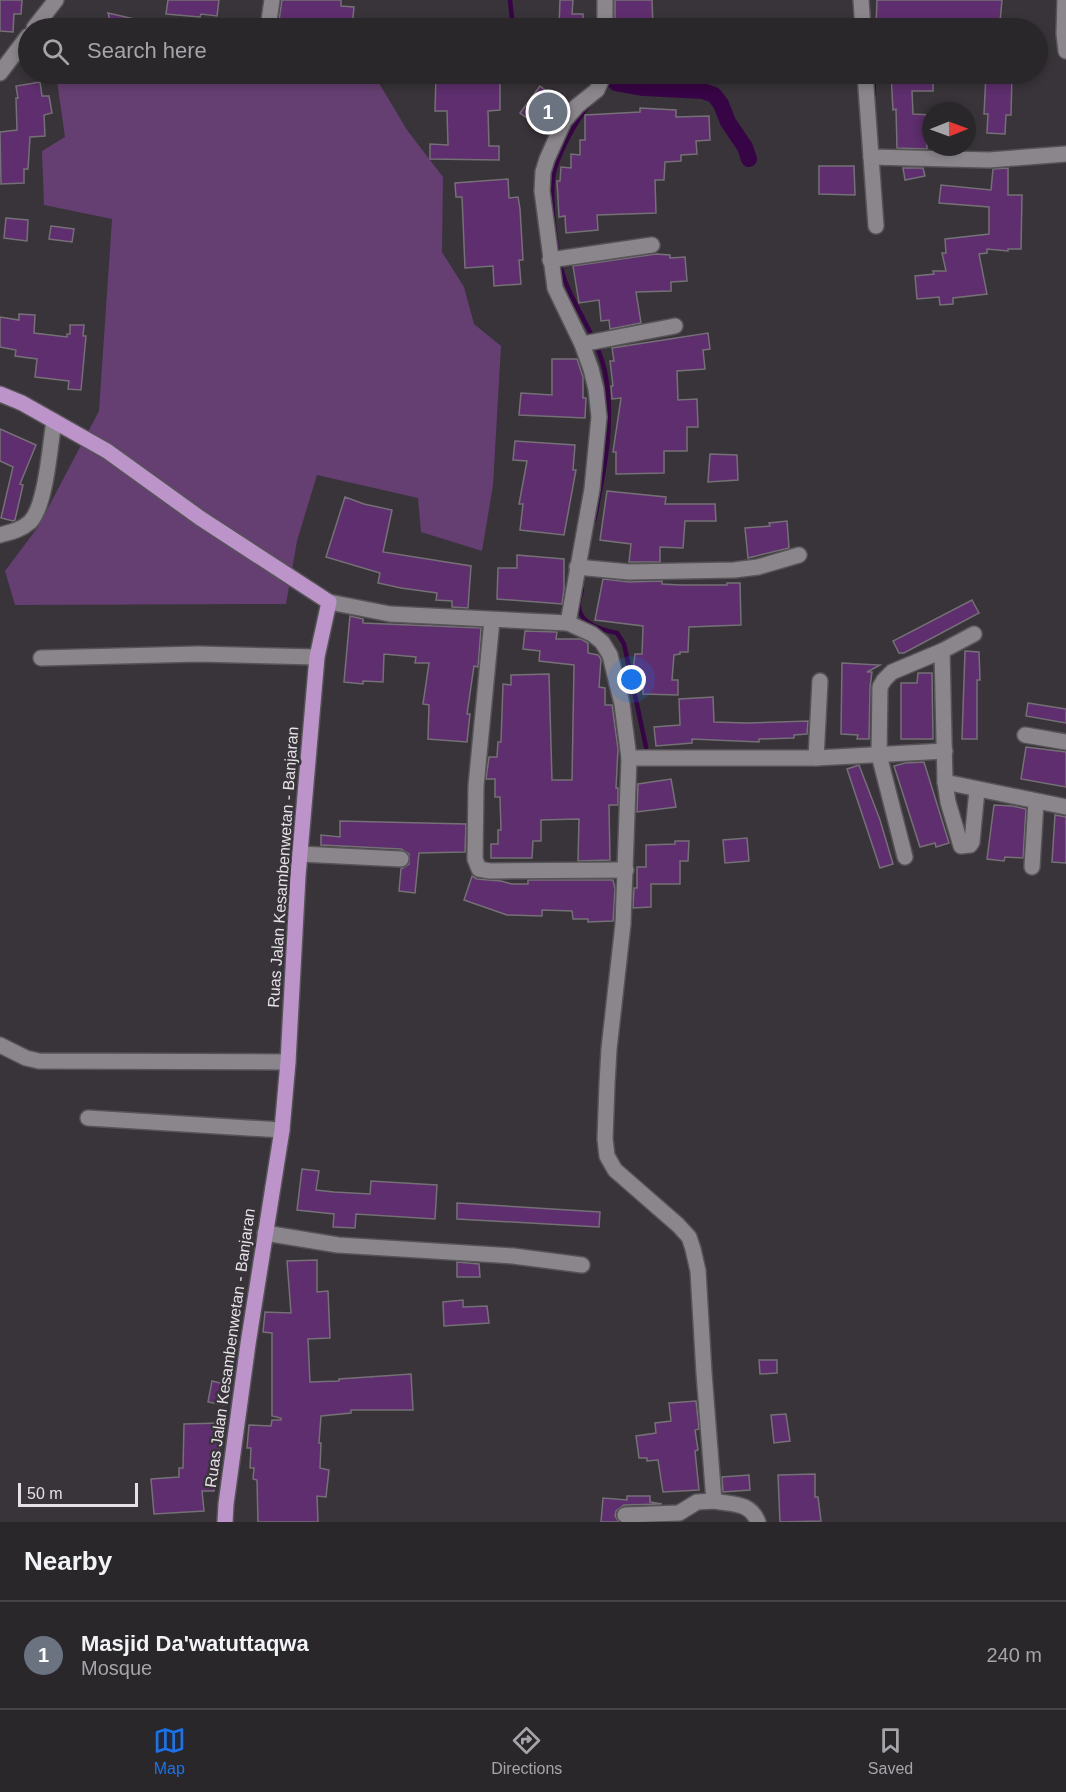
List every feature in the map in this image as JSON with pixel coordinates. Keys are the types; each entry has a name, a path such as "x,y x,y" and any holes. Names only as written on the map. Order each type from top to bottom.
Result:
{"main road":[{"path":"0,394 107,451 200,518 329,602"},
{"name":"Ruas Jalan Kesambenwetan - Banjaran","path":"225,1522 248,1344 282,1130 300,854 317,657 329,602"}],"street":[{"path":"42,18 56,0"},
{"path":"269,18 272,0"},
{"path":"604,0 605,18"},
{"path":"861,0 862,18"},
{"path":"1065,0 1066,51"},
{"path":"0,74 18,50"},
{"path":"568,623 592,489 599,417 597,389 582,344 555,288 542,191 545,165 564,122 597,90 600,84"},
{"path":"867,84 876,226"},
{"path":"871,157 989,160 1066,154"},
{"path":"550,260 652,245"},
{"path":"582,344 675,326"},
{"path":"0,535 16,531 31,521 41,502 54,421"},
{"path":"578,567 629,572 734,570 758,567 799,555"},
{"path":"329,602 390,614 568,623 592,634 602,642 610,655 622,704 629,758 623,924 609,1049 605,1139 607,1156 615,1170 688,1237 693,1249 698,1271 714,1501"},
{"path":"492,620 476,786 475,860 479,869 490,871 626,870"},
{"path":"905,857 879,754 880,687 892,672 942,651 974,634"},
{"path":"942,651 945,782 961,846 964,847 972,842 977,790"},
{"path":"41,658 198,654 317,657"},
{"path":"816,758 820,681"},
{"path":"1025,735 1066,742"},
{"path":"629,758 816,758 945,751"},
{"path":"945,782 1066,807"},
{"path":"1032,867 1036,802"},
{"path":"300,854 401,859"},
{"path":"0,1045 26,1058 39,1061 288,1062"},
{"path":"88,1118 282,1130"},
{"path":"265,1233 338,1245 513,1256 582,1265"},
{"path":"625,1515 679,1513 697,1502 714,1501 744,1506 754,1512 758,1522"}],"shaded area":[{"path":"57,84 380,84 407,130 443,177 442,252 464,287 474,324 501,346 493,485 482,551 421,532 418,498 317,475 297,541 286,604 15,605 5,571 38,527 99,411 112,219 44,205 42,151 65,137"}],"building":[{"path":"0,0 22,0 21,14 14,14 13,32 0,31"},
{"path":"168,0 219,0 217,16 166,14"},
{"path":"282,0 341,0 341,6 354,7 353,18 279,18"},
{"path":"560,0 573,0 572,14 583,14 583,18 559,18"},
{"path":"615,0 652,0 653,18 615,18"},
{"path":"877,0 1002,0 1000,18 876,18"},
{"path":"108,13 130,18 109,18"},
{"path":"40,84 42,96 49,96 52,113 44,115 45,136 30,137 28,169 24,169 24,183 1,184 0,132 17,130 16,86"},
{"path":"436,84 500,84 500,110 488,111 489,146 499,146 499,160 430,159 430,144 448,145 447,111 435,111"},
{"path":"892,84 933,84 933,91 912,91 913,114 922,114 922,149 897,148 896,109 893,110"},
{"path":"986,84 1012,84 1011,115 1006,115 1005,134 987,133 988,114 984,114"},
{"path":"540,86 565,105 555,117 548,133 520,113"},
{"path":"640,108 676,110 676,117 709,116 710,140 696,141 697,154 681,155 681,161 665,162 664,180 655,180 656,213 597,215 598,230 566,233 565,216 559,217 557,181 560,181 561,167 571,168 571,154 580,155 580,140 585,140 585,115 640,112"},
{"path":"819,166 854,166 855,195 819,194"},
{"path":"903,168 923,168 925,176 905,180"},
{"path":"1008,168 1008,195 1022,195 1021,249 1008,249 1008,251 987,249 987,253 979,254 987,294 953,298 953,304 940,305 939,297 917,299 915,276 934,274 933,271 946,271 942,253 946,253 945,239 989,234 989,207 939,203 941,185 991,190 993,169"},
{"path":"508,179 509,198 518,197 520,209 523,260 519,260 521,284 494,286 493,266 465,268 462,197 456,197 455,183"},
{"path":"6,218 28,220 27,241 4,238"},
{"path":"51,226 74,229 72,242 49,239"},
{"path":"656,254 670,255 670,258 685,257 687,281 671,282 671,291 636,292 641,323 610,329 609,320 601,321 599,300 579,303 573,266"},
{"path":"19,314 35,315 34,333 67,337 67,334 70,334 70,325 84,325 83,336 86,336 81,390 68,389 69,381 35,377 37,359 15,356 16,350 0,347 0,317 19,320"},
{"path":"708,333 710,349 703,350 705,369 677,371 678,400 697,399 698,427 687,427 687,451 664,451 664,473 616,474 616,452 613,452 621,398 612,399 610,361 614,361 612,348"},
{"path":"552,359 577,359 583,377 583,398 586,398 585,418 519,415 521,393 552,395"},
{"path":"0,429 36,445 20,484 23,485 13,521 1,518 13,467 0,461"},
{"path":"515,441 575,445 573,470 576,470 564,535 520,530 523,504 519,504 527,461 513,460"},
{"path":"710,454 737,455 738,480 708,482"},
{"path":"607,491 666,497 665,504 715,504 716,521 685,521 683,548 660,547 660,562 629,562 631,544 600,540"},
{"path":"345,497 392,510 383,552 471,566 468,608 452,607 452,601 436,600 437,593 378,583 380,573 326,557"},
{"path":"787,521 789,548 748,558 745,528 770,526 769,523"},
{"path":"517,555 564,559 562,604 497,599 498,568 517,568"},
{"path":"603,579 629,582 662,581 662,584 680,585 740,583 741,625 689,627 688,652 674,655 672,680 678,680 678,695 643,694 643,671 633,670 635,654 642,654 643,626 595,620"},
{"path":"972,600 979,613 904,653 899,653 893,641"},
{"path":"350,616 363,619 363,623 481,628 478,667 474,666 467,714 470,714 467,742 428,739 429,705 423,704 429,663 415,663 416,657 384,654 383,682 363,681 363,684 344,682"},
{"path":"525,631 557,632 556,639 581,639 588,643 588,653 598,655 601,659 599,687 605,688 605,705 612,705 618,749 616,788 618,788 618,805 609,805 610,860 578,861 579,819 541,820 541,841 533,841 532,858 491,858 491,844 498,844 498,830 501,830 500,797 495,797 495,779 486,779 489,757 497,757 498,742 501,742 503,684 511,685 511,675 549,674 552,780 572,780 574,665 539,661 540,651 523,649"},
{"path":"965,651 979,652 977,739 962,739"},
{"path":"842,663 880,665 867,672 872,672 869,739 857,739 858,735 841,734"},
{"path":"918,673 932,673 933,739 901,739 901,683 917,683"},
{"path":"713,697 714,722 808,721 807,734 794,735 794,738 759,739 759,742 692,739 692,743 656,746 654,727 680,725 679,699"},
{"path":"1028,703 1066,709 1066,723 1026,716"},
{"path":"1026,747 1066,752 1066,787 1021,779"},
{"path":"924,762 949,843 936,847 935,843 920,847 894,766"},
{"path":"859,765 880,820 893,864 880,868 847,769"},
{"path":"671,779 676,807 637,812 638,784"},
{"path":"994,805 1026,809 1023,858 1005,857 1004,861 987,859"},
{"path":"1055,815 1066,817 1066,863 1052,862"},
{"path":"340,821 466,824 465,852 419,853 415,893 399,891 401,869 409,864 409,854 401,849 321,845 321,835 340,837"},
{"path":"747,838 749,861 725,863 723,840"},
{"path":"675,841 689,841 688,861 680,861 680,884 651,884 651,907 633,908 634,888 637,888 637,867 646,867 646,845 675,844"},
{"path":"472,876 477,879 512,884 528,884 528,880 613,880 615,889 613,921 588,922 588,919 573,919 572,911 542,910 542,916 507,915 464,900"},
{"path":"302,1169 319,1171 316,1190 370,1194 371,1181 437,1185 435,1219 356,1214 355,1228 333,1227 334,1214 297,1210"},
{"path":"457,1203 600,1212 599,1227 457,1219"},
{"path":"317,1260 317,1292 328,1291 330,1338 308,1339 310,1382 411,1374 413,1410 351,1410 351,1413 321,1416 320,1468 329,1470 326,1497 317,1496 318,1522 258,1522 257,1480 253,1479 254,1468 250,1468 251,1448 247,1448 249,1425 271,1426 272,1420 281,1420 281,1418 272,1416 272,1333 263,1332 265,1312 291,1313 287,1261"},
{"path":"457,1262 479,1264 480,1277 457,1277"},
{"path":"463,1300 463,1307 487,1306 489,1323 444,1326 443,1302"},
{"path":"759,1360 777,1360 777,1373 760,1374"},
{"path":"212,1381 229,1385 224,1405 208,1402"},
{"path":"696,1401 699,1429 695,1430 698,1450 695,1451 699,1490 663,1492 658,1460 647,1461 647,1458 639,1458 636,1436 656,1433 655,1423 671,1421 669,1403"},
{"path":"786,1414 790,1441 774,1443 771,1415"},
{"path":"220,1423 214,1491 202,1491 204,1511 154,1514 151,1479 179,1477 179,1468 183,1468 184,1424"},
{"path":"815,1474 815,1497 818,1497 821,1521 780,1522 778,1475"},
{"path":"749,1475 750,1490 723,1492 722,1477"},
{"path":"627,1496 650,1496 650,1502 662,1504 624,1505 616,1511 615,1516 619,1522 601,1522 603,1498 627,1500"}],"waterway":[{"path":"510,0 512,18"},
{"path":"604,89 608,84"},
{"path":"622,84 644,88 703,91 714,95 721,104 728,122 745,147 749,159"},
{"path":"873,84 874,95"},
{"path":"590,104 573,128 558,159 553,177 552,200 556,244 562,271 602,360 608,391 609,429 594,521"},
{"path":"582,589 579,606 584,619 594,626 617,633 624,644 646,747"}],"place":[{"name":"Masjid Da'watuttaqwa","path":"548,112"}]}
